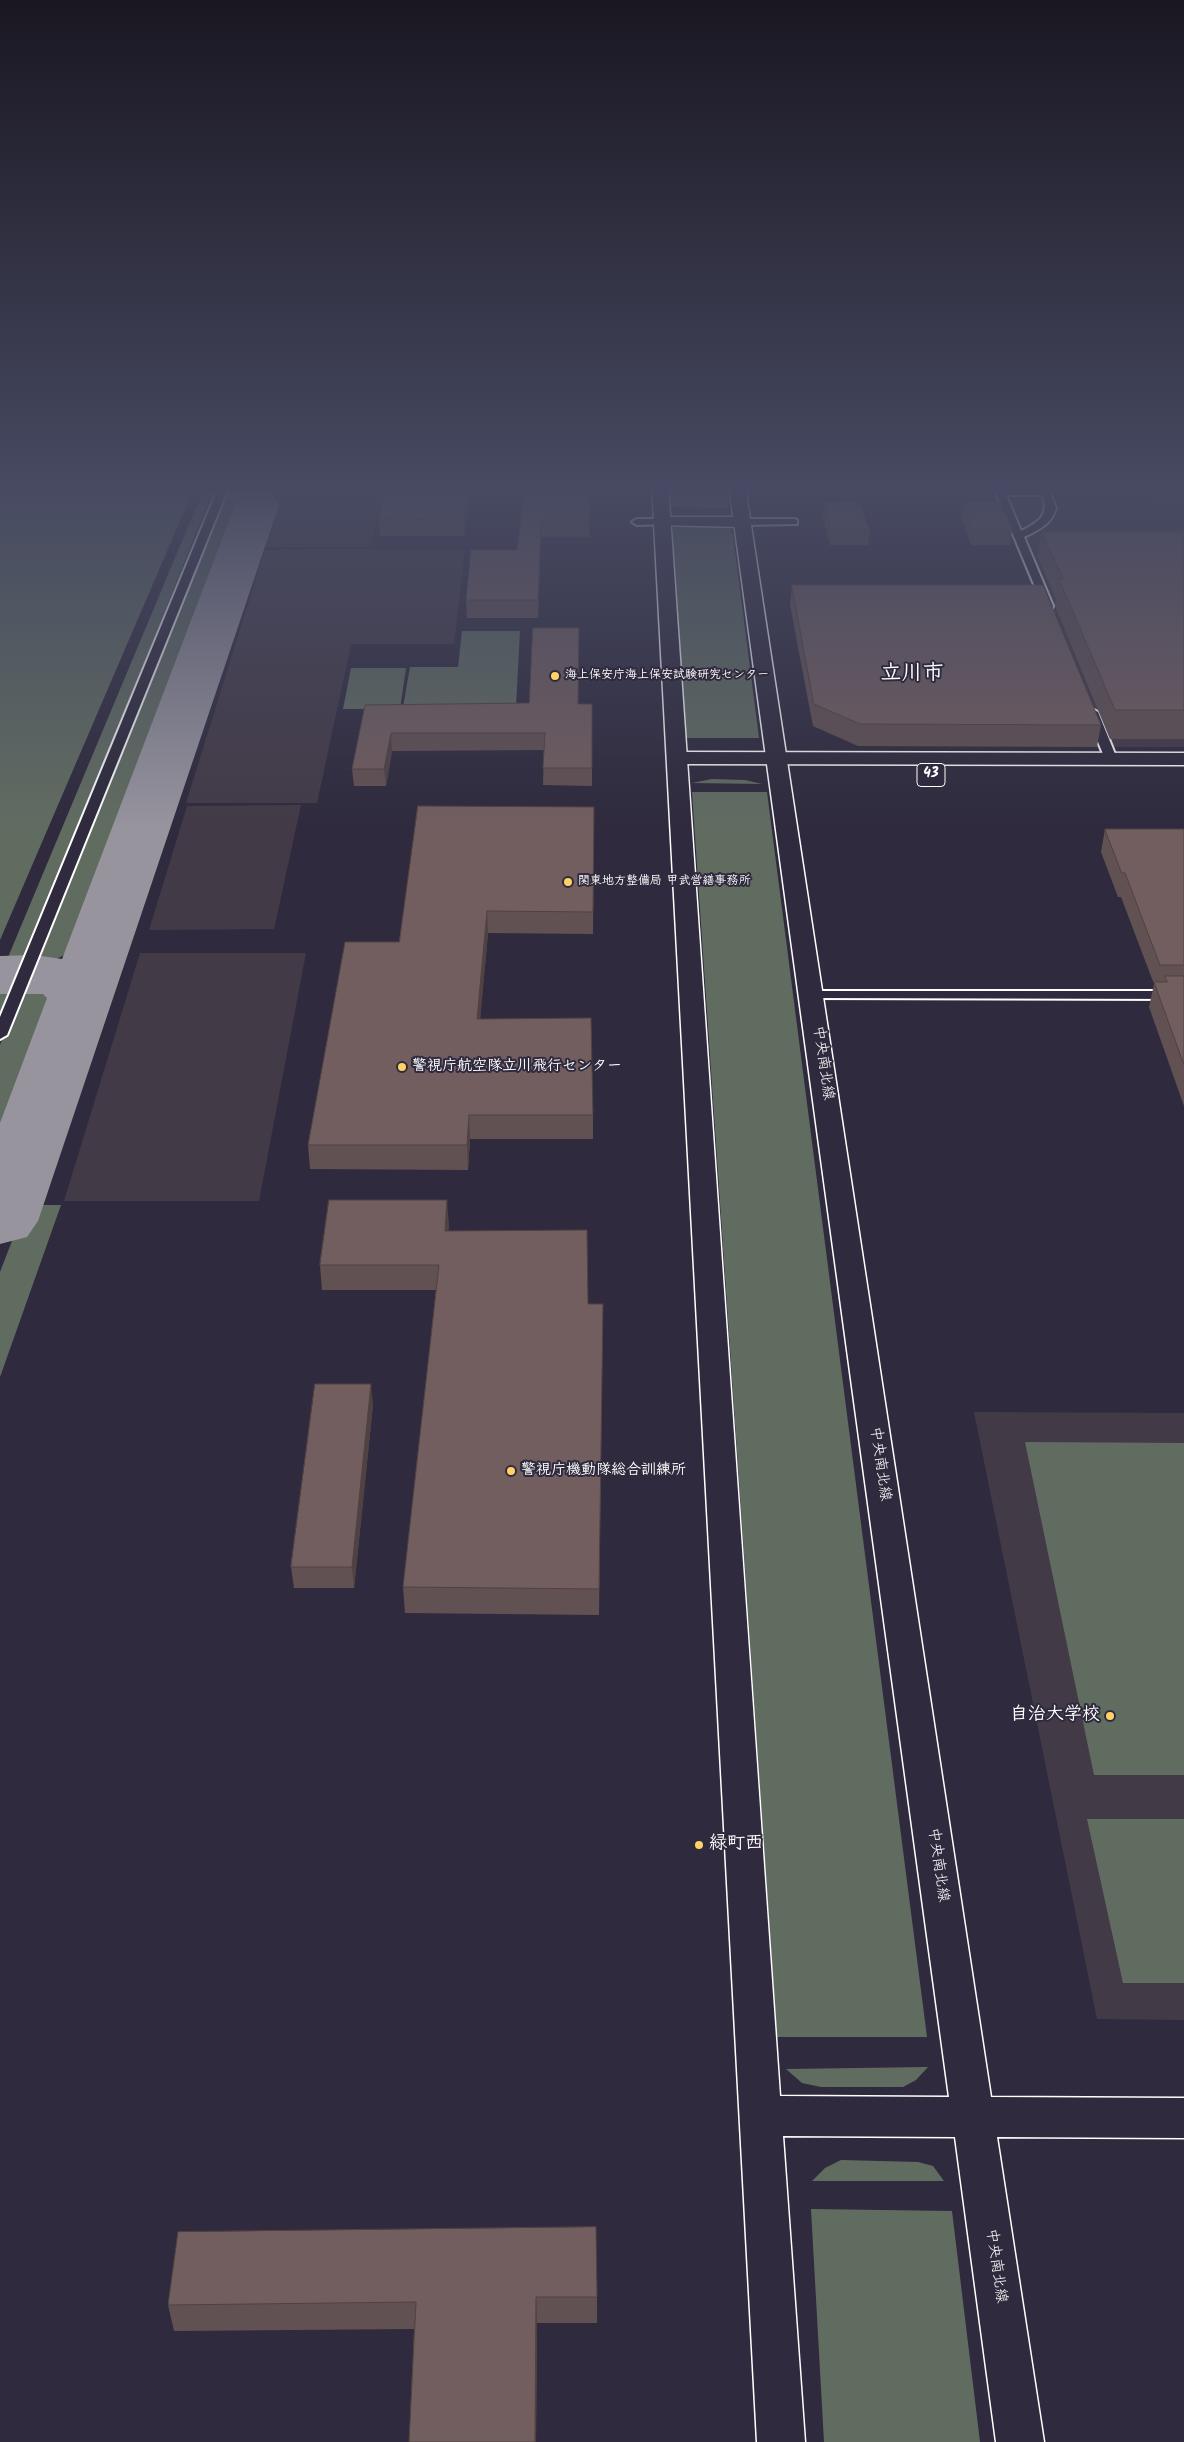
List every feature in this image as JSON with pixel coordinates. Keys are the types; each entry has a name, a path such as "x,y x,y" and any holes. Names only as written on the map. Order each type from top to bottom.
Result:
{"main road":[{"path":"667,600 781,2442"},
{"name":"中央南北線","path":"753,600 1020,2442"},
{"name":"43","path":"678,766 1184,759"},
{"name":"43","path":"777,766 1184,776"},
{"path":"760,2116 1184,2118"}],"lane":[{"path":"0,1035 178,600"},
{"path":"1045,600 1052,617"},
{"path":"1086,699 1111,759"},
{"path":"812,996 1072,989 1184,995"}],"shaded area":[{"path":"249,600 459,600 454,644 351,644 317,803 186,803"},
{"path":"1037,600 1184,600 1184,747 1097,747"},
{"path":"301,805 274,929 149,930 187,806"},
{"path":"140,953 306,953 259,1201 64,1201"},
{"name":"自治大学校","path":"974,1412 1184,1413 1184,2020 1097,2019"}],"green space":[{"path":"0,600 146,600 0,940"},
{"path":"157,600 169,600 24,962 6,962"},
{"path":"179,600 204,600 74,945 57,958 36,962"},
{"path":"676,600 741,600 759,738 685,738"},
{"path":"226,608 241,608 230,639 214,639"},
{"path":"462,631 520,631 516,707 403,707 410,667 458,667"},
{"path":"212,646 229,646 219,678 201,678"},
{"path":"351,668 406,668 400,709 343,709"},
{"path":"200,685 216,685 203,720 187,720"},
{"path":"185,727 202,727 189,764 171,764"},
{"path":"169,774 186,774 175,807 157,807"},
{"path":"712,779 745,780 762,784 692,783"},
{"path":"692,792 767,792 927,2037 777,2037"},
{"path":"0,980 16,980 0,1020"},
{"path":"26,981 50,984 56,989 57,997 0,1149 0,1045"},
{"path":"26,1205 61,1205 0,1377 0,1272"},
{"path":"1025,1442 1184,1443 1184,1775 1094,1775"},
{"path":"1087,1819 1184,1819 1184,1983 1123,1983"},
{"path":"928,2067 916,2080 903,2087 821,2087 802,2083 786,2069"},
{"path":"841,2160 918,2162 933,2166 944,2181 812,2181 825,2168"},
{"path":"811,2209 952,2211 980,2442 824,2442"}],"building":[{"path":"795,600 1049,600 1101,725 860,724 814,704"},
{"path":"1068,600 1184,600 1184,710 1115,710"},
{"path":"533,628 579,628 578,704 592,704 592,768 543,768 545,733 391,733 384,769 352,769 365,705 529,703"},
{"path":"418,806 594,807 593,912 487,911 477,1019 591,1018 593,1115 469,1115 467,1145 308,1145 345,942 399,942"},
{"path":"1105,829 1184,829 1184,965 1160,965 1125,873 1122,873"},
{"path":"1165,976 1184,976 1184,1065 1154,982 1167,982"},
{"name":"警視庁機動隊総合訓練所","path":"329,1200 447,1200 445,1231 587,1230 588,1304 603,1304 599,1589 403,1587 439,1265 320,1265"},
{"path":"315,1384 371,1384 352,1567 291,1567"},
{"path":"596,2227 597,2297 536,2297 535,2442 409,2442 416,2302 168,2305 178,2232"}],"taxiway":[{"path":"0,1221 223,600"},
{"path":"0,975 34,974 59,978 69,982 76,988 80,998"}],"place":[{"name":"海上保安庁海上保安試験研究センター","path":"555,676"},
{"name":"関東地方整備局 甲武営繕事務所","path":"568,882"},
{"name":"警視庁航空隊立川飛行センター","path":"402,1067"},
{"name":"警視庁機動隊総合訓練所","path":"511,1471"},
{"name":"自治大学校","path":"1110,1716"},
{"name":"緑町西","path":"699,1845"}],"district":[{"name":"立川市","path":"912,675"}]}
